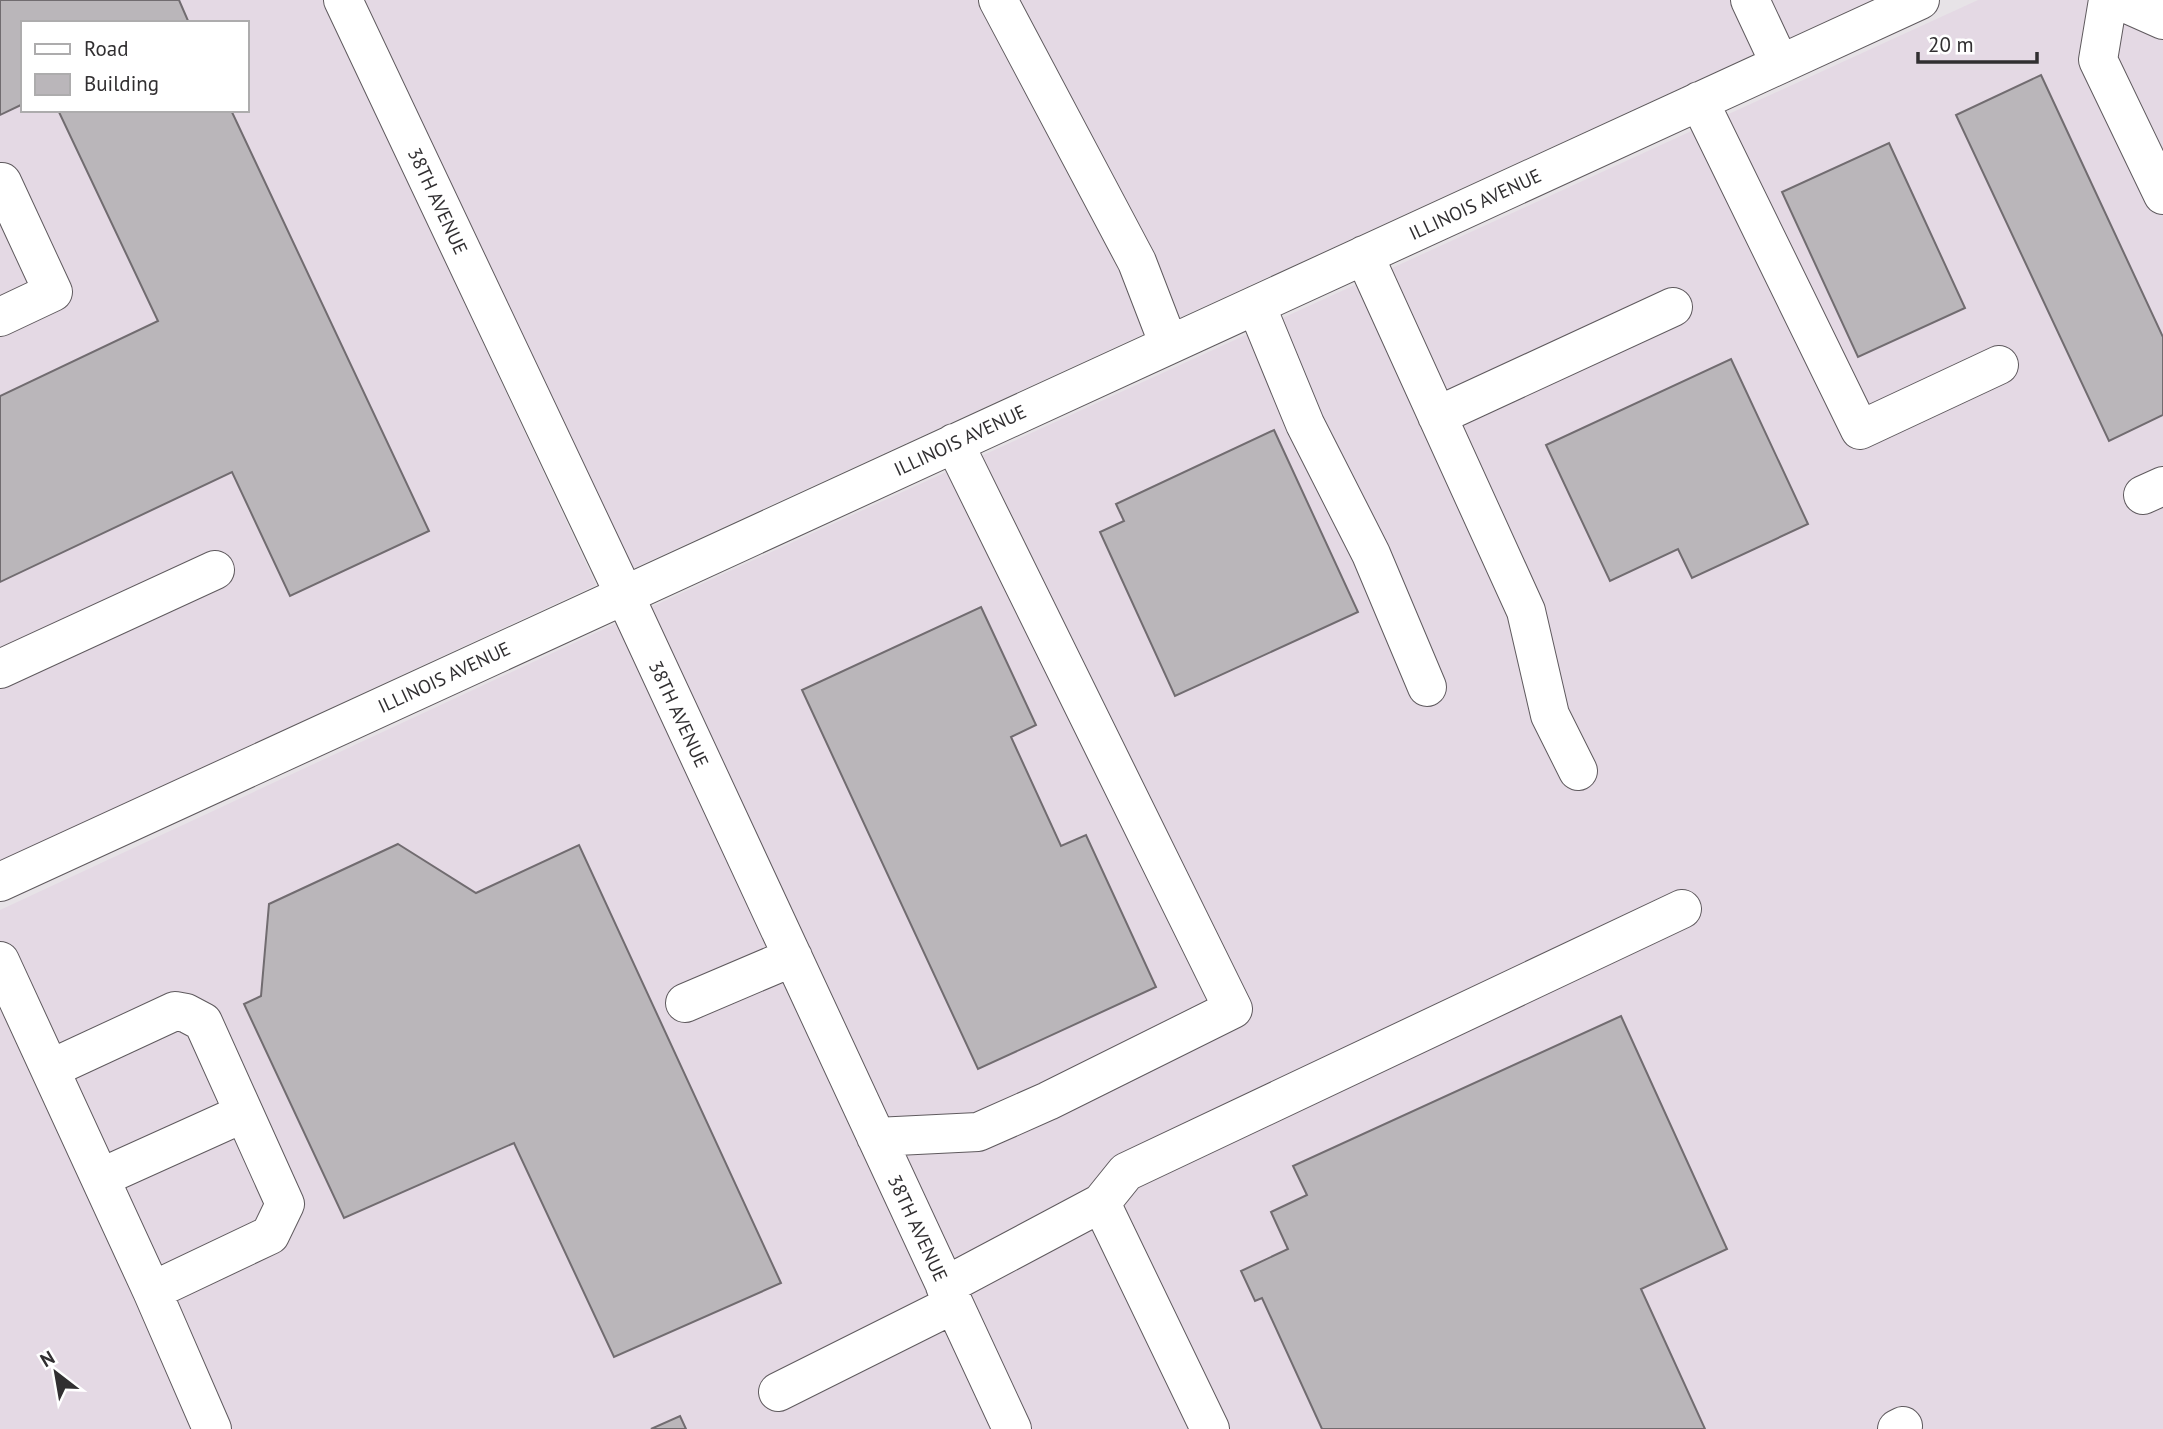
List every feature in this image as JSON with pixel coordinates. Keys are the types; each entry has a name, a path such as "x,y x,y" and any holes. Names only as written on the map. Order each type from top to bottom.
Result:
{"street":[{"name":"38TH AVENUE","path":"343,0 624,594 1012,1429"},
{"path":"998,0 1137,262 1169,345"},
{"path":"1750,0 1780,64"},
{"name":"ILLINOIS AVENUE","path":"0,882 1920,0"},
{"path":"2108,0 2098,60 2163,195"},
{"path":"2118,0 2163,20"},
{"path":"1699,101 1860,430 1998,365"},
{"path":"0,183 2,182 53,292 0,317"},
{"path":"1364,255 1526,611 1550,715 1578,771"},
{"path":"1255,305 1305,424 1371,554 1427,687"},
{"path":"1437,416 1673,307"},
{"path":"876,1137 978,1132 1048,1101 1233,1009 954,443"},
{"path":"0,669 215,570"},
{"path":"778,1392 950,1295 1101,1203 1126,1172 1682,909"},
{"path":"685,1003 793,957"},
{"path":"0,961 152,1291 212,1429"},
{"path":"50,1069 175,1011 187,1013 203,1022 285,1204 270,1235 152,1291"},
{"path":"100,1178 244,1113"},
{"path":"1101,1203 1210,1429"}],"shaded area":[{"path":"0,0 323,0 596,585 0,861"},
{"path":"364,0 1872,0 632,569"},
{"path":"1978,0 2163,0 2163,1429 0,1429 0,910 662,602"}],"building":[{"path":"0,0 179,0 188,21 21,21 21,105 0,115"},
{"path":"2041,75 2163,337 2163,415 2109,441 1956,115"},
{"path":"59,112 232,112 429,531 290,596 232,472 0,582 0,396 158,321"},
{"path":"1889,143 1965,308 1858,357 1782,192"},
{"path":"1731,359 1808,524 1692,578 1678,549 1610,581 1546,445"},
{"path":"1274,430 1358,612 1175,696 1100,532 1124,521 1116,504"},
{"path":"981,607 1036,725 1011,737 1061,846 1086,835 1156,987 978,1069 802,690"},
{"path":"398,844 476,893 579,845 781,1283 614,1357 514,1143 344,1218 244,1004 261,996 269,904"},
{"path":"1621,1016 1727,1249 1641,1289 1705,1429 1322,1429 1262,1298 1255,1301 1241,1271 1288,1249 1271,1212 1307,1195 1293,1166"},
{"path":"680,1416 686,1429 651,1429"}]}
